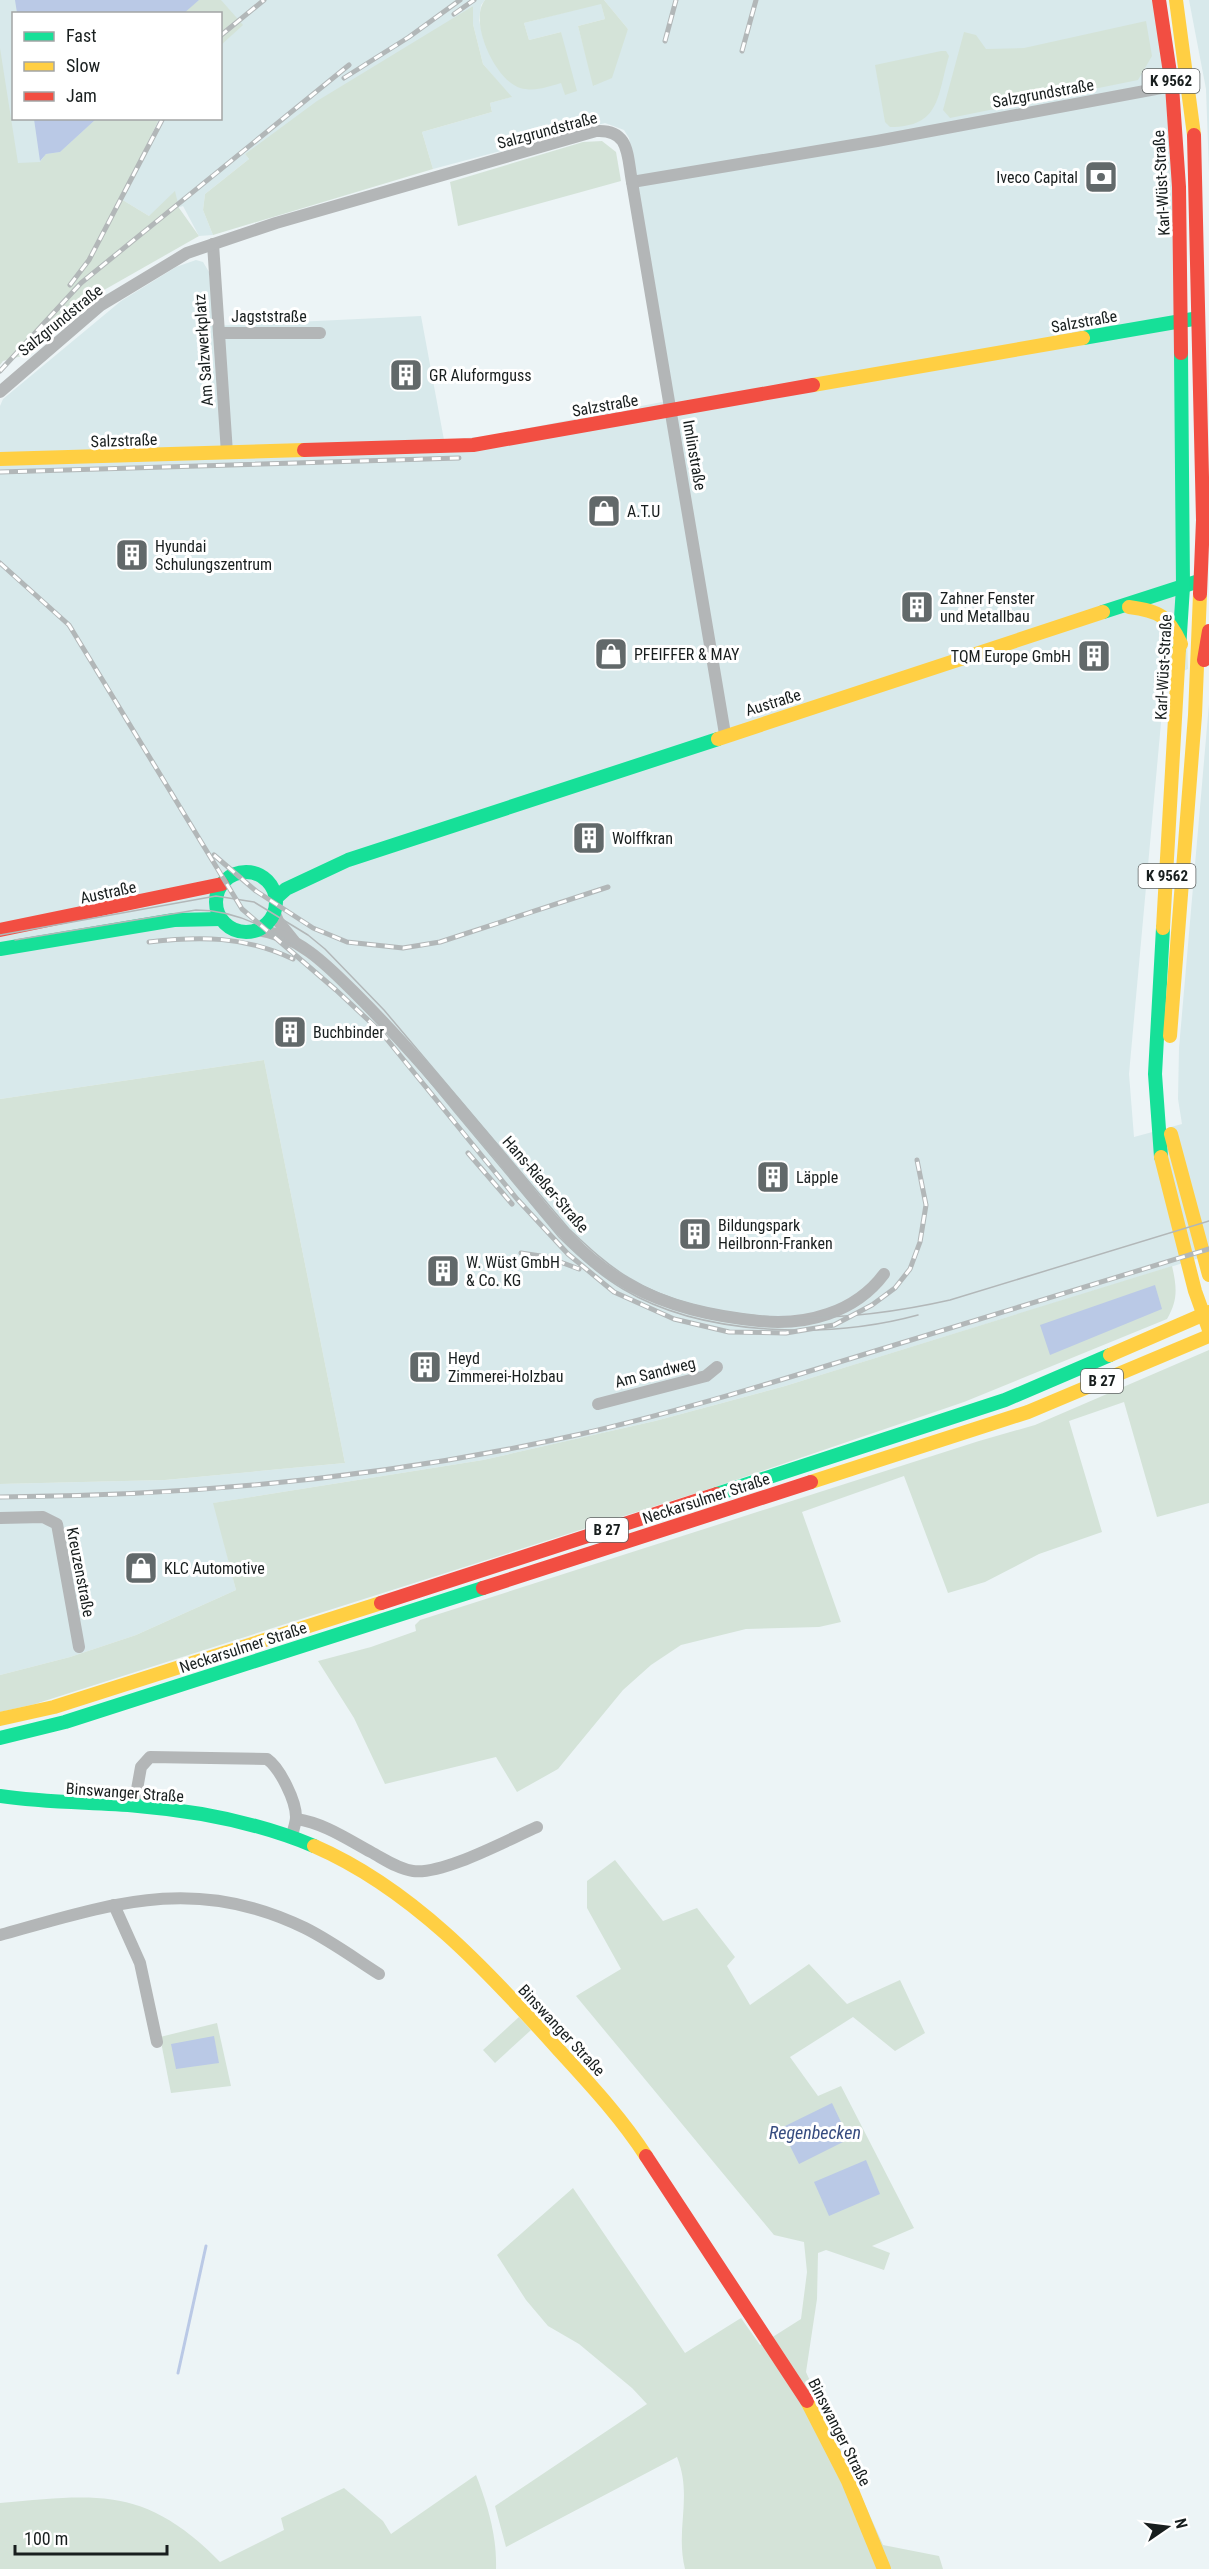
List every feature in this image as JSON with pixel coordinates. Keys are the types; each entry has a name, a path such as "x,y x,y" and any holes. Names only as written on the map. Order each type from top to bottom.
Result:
{"main road":[{"name":"Karl-Wüst-Straße","path":"1159,0 1172,86 1179,187 1183,587 1155,1074 1162,1164 1188,1267 1206,1313 1209,1330"},
{"name":"Karl-Wüst-Straße","path":"1176,0 1189,83 1205,317 1206,578 1167,1089 1173,1146 1208,1268"},
{"name":"Salzstraße","path":"0,459 472,445 1205,317"},
{"name":"Austraße","path":"0,930 222,884 234,874 256,873 266,879 348,860 725,734 1125,607 1206,578"},
{"path":"1125,607 1158,611 1170,620 1181,644"},
{"path":"1195,715 1209,631"},
{"name":"Austraße","path":"257,930 269,921 275,905 286,889 348,860"},
{"path":"266,879 275,905"},
{"path":"221,919 216,896 222,884"},
{"path":"0,949 174,920 221,919 238,931 257,930"},
{"name":"Neckarsulmer Straße","path":"0,1719 54,1707 519,1559 1005,1400 1206,1313"},
{"name":"Neckarsulmer Straße","path":"0,1738 65,1722 1028,1412 1209,1336"},
{"name":"Binswanger Straße","path":"0,1796 48,1803 134,1806 215,1817 292,1836 366,1872 431,1921 521,2009 620,2119 688,2217 805,2397 848,2481 884,2569"}],"street":[{"name":"Salzgrundstraße","path":"0,392 101,304 187,253 596,131 608,130 618,134 624,143 632,182 877,141 1189,83"},
{"name":"Imlinstraße","path":"632,182 725,734"},
{"name":"Am Salzwerkplatz","path":"213,244 227,453"},
{"name":"Jagststraße","path":"219,333 320,333"},
{"name":"Hans-Rießer-Straße","path":"275,905 278,921 295,942"},
{"name":"Hans-Rießer-Straße","path":"257,930 295,942 317,956 378,1016 564,1233 587,1256 627,1284 674,1306 724,1317 786,1322 808,1319 854,1303 872,1290 884,1274"},
{"name":"Am Sandweg","path":"598,1404 706,1376 717,1367"},
{"name":"Kreuzenstraße","path":"0,1518 43,1518 57,1524 79,1647"},
{"path":"134,1806 141,1767 150,1757 267,1759 278,1766 296,1819 292,1836"},
{"path":"296,1819 323,1825 390,1863 419,1872 440,1869 537,1827"},
{"path":"0,1935 114,1905 158,1898 194,1897 256,1908 307,1929 379,1974"},
{"path":"114,1905 140,1963 157,2042"}],"shaded area":[{"path":"0,0 485,0 481,5 479,20 484,41 562,83 565,94 561,32 529,40 524,23 601,3 605,19 578,26 594,86 628,29 604,0 1166,0 1188,669 1165,679 1129,1074 1134,1137 1182,1124 1178,1099 1179,1048 1209,704 1209,1255 785,1386 655,1421 483,1460 214,1503 236,1590 136,1635 70,1657 0,1675 0,1484 165,1480 345,1463 264,1060 0,1099 0,406 3,399 121,301 176,267 196,260 203,262 209,272 214,326 421,316 444,440 488,436 672,400 633,158 629,138 624,130 605,123 433,169 422,132 492,112 490,103 511,97 483,64 473,24 473,6 245,154 249,159 205,194 203,210 213,235 199,236 183,206 149,216 121,199 159,120 222,120 222,12 12,12 12,120 133,120 0,188"},
{"path":"199,0 221,0 243,25 222,44 222,12 184,12"},
{"path":"485,0 604,0 628,29 612,78 593,86 578,26 605,19 601,4 524,23 529,40 561,32 577,91 565,95 561,83 541,89 525,89 511,83 502,74 493,62 482,35 481,9"},
{"path":"1189,0 1209,0 1209,173 1206,89"},
{"path":"473,6 473,24 483,64 512,97 490,103 492,112 422,132 433,169 213,235 203,210 205,194 249,159 245,154 317,101"},
{"path":"1146,21 1152,56 1138,80 950,118 943,110 964,32 976,35 986,49 1024,48"},
{"path":"0,48 18,163 40,162 46,154 60,152 95,120 159,120 121,199 149,216 175,191 179,208 199,236 90,298 33,353 3,361 0,365"},
{"path":"946,51 949,56 939,96 928,115 919,122 907,126 890,127 885,122 875,65"},
{"path":"602,141 616,152 621,181 458,226 450,182 583,142"},
{"path":"264,1060 345,1463 165,1480 0,1484 0,1099"},
{"path":"1172,1266 1176,1294 1167,1319 964,1402 718,1486 35,1704 0,1712 0,1675 70,1657 136,1635 236,1590 213,1503 483,1460 655,1421 785,1386"},
{"path":"1209,1350 1209,1503 1157,1517 1124,1402 1069,1421 1102,1532 1039,1554 985,1582 948,1593 904,1476 802,1512 841,1622 819,1627 746,1629 681,1645 651,1665 623,1690 558,1769 517,1792 496,1757 385,1784 354,1718 318,1661 371,1647 416,1631 415,1625 420,1620 1035,1425"},
{"path":"615,1860 663,1921 697,1908 735,1957 727,1966 750,2005 809,1964 847,2004 900,1980 925,2033 895,2051 853,2017 790,2057 818,2096 841,2086 914,2228 872,2246 890,2253 884,2270 826,2250 818,2253 817,2299 806,2372 883,2545 939,2556 943,2569 685,2569 682,2554 684,2486 677,2457 506,2547 495,2506 647,2404 632,2388 579,2344 548,2326 526,2300 497,2255 573,2188 685,2353 741,2318 760,2345 801,2319 807,2272 804,2242 774,2235 576,1996 621,1969 587,1908 587,1881"},
{"path":"519,2017 531,2030 495,2063 483,2050"},
{"path":"217,2023 231,2086 171,2093 160,2037"},
{"path":"476,2475 491,2521 496,2569 0,2569 0,2503 65,2498 119,2501 144,2508 168,2519 193,2537 220,2562 284,2530 281,2518 344,2488 383,2521 391,2534"}],"water":[{"path":"15,0 199,0 185,12 17,12"},
{"path":"34,120 95,120 60,152 46,154 40,161"},
{"path":"1155,1285 1162,1309 1050,1355 1040,1325"},
{"path":"214,2036 219,2063 176,2069 171,2044"},
{"name":"Regenbecken","path":"832,2103 849,2139 799,2164 781,2128"},
{"name":"Regenbecken","path":"866,2160 880,2194 829,2216 814,2182"}],"waterway":[{"path":"178,2373 206,2246"}],"tram line":[{"path":"0,935 216,896 254,902 308,935 325,949 384,1010 569,1229 591,1249 629,1278 664,1295 703,1307 786,1318 829,1317 912,1308 950,1300 1209,1221"},
{"path":"15,940 196,910 234,916 271,931 307,954 373,1015 559,1237 574,1252 623,1289 655,1305 690,1317 728,1325 768,1329 846,1328 918,1315"}],"railway":[{"path":"222,34 264,0"},
{"path":"344,78 409,37 460,0"},
{"path":"454,14 474,0"},
{"path":"665,41 676,0"},
{"path":"742,51 756,0"},
{"path":"0,371 81,283 349,65"},
{"path":"70,285 89,260 162,120"},
{"path":"0,472 459,458"},
{"path":"0,563 69,625 242,909 381,1032 517,1199 568,1254 614,1292 674,1319 729,1332 786,1333 834,1325 872,1305 895,1288 910,1269 920,1242 926,1205 917,1160"},
{"path":"214,855 256,891 313,928 347,942 403,948 440,942 608,887"},
{"path":"149,942 186,939 240,942 275,951 293,959"},
{"path":"468,1153 512,1204"},
{"path":"0,1497 147,1493 220,1488 365,1473 509,1449 655,1416 729,1395 1209,1249"},
{"path":"521,1253 547,1257 579,1269"}],"traffic: fast":[{"path":"1083,338 1193,319"},
{"path":"1179,649 1183,587 1181,353"},
{"path":"1103,612 1196,582"},
{"path":"276,898 286,889 348,860 718,739"},
{"path":"246,872 263,877 271,885 276,902 271,919 263,927 246,932 229,927 221,919 216,902 221,885 229,877 246,872"},
{"path":"0,949 174,920 221,919"},
{"path":"1161,1157 1155,1074 1163,928"},
{"path":"717,1494 1005,1400 1110,1355"},
{"path":"0,1738 65,1722 483,1588"},
{"path":"0,1796 183,1811 228,1819 314,1846"}],"traffic: slow":[{"path":"1176,0 1194,135"},
{"path":"813,385 1083,338"},
{"path":"0,459 304,450"},
{"path":"1170,1036 1195,715 1200,594"},
{"path":"1129,607 1156,613 1162,617 1172,627 1181,644"},
{"path":"718,739 1103,612"},
{"path":"1163,928 1179,649"},
{"path":"1171,1134 1209,1275"},
{"path":"1161,1157 1195,1291 1209,1330"},
{"path":"1110,1355 1209,1312"},
{"path":"811,1482 1028,1412 1209,1336"},
{"path":"0,1719 54,1707 381,1603"},
{"path":"314,1846 383,1884 415,1908 475,1961 580,2074 615,2114 646,2156"},
{"path":"807,2401 848,2481 884,2569"}],"traffic: jam":[{"path":"1159,0 1172,86 1179,187 1181,353"},
{"path":"1194,135 1203,520 1200,594"},
{"path":"304,450 473,445 813,385"},
{"path":"1204,660 1209,631"},
{"path":"0,930 222,884"},
{"path":"483,1588 811,1482"},
{"path":"381,1603 717,1494"},
{"path":"646,2156 807,2401"}],"place":[{"name":"Iveco Capital","path":"1101,177"},
{"name":"GR Aluformguss","path":"406,375"},
{"name":"A.T.U","path":"604,511"},
{"name":"Hyundai Schulungszentrum","path":"132,555"},
{"name":"Zahner Fenster und Metallbau","path":"917,607"},
{"name":"PFEIFFER & MAY","path":"611,654"},
{"name":"TQM Europe GmbH","path":"1094,656"},
{"name":"Wolffkran","path":"589,838"},
{"name":"Buchbinder","path":"290,1032"},
{"name":"Läpple","path":"773,1177"},
{"name":"Bildungspark Heilbronn-Franken","path":"695,1234"},
{"name":"W. Wüst GmbH & Co. KG","path":"443,1271"},
{"name":"Heyd Zimmerei-Holzbau","path":"425,1367"},
{"name":"KLC Automotive","path":"141,1568"}]}
